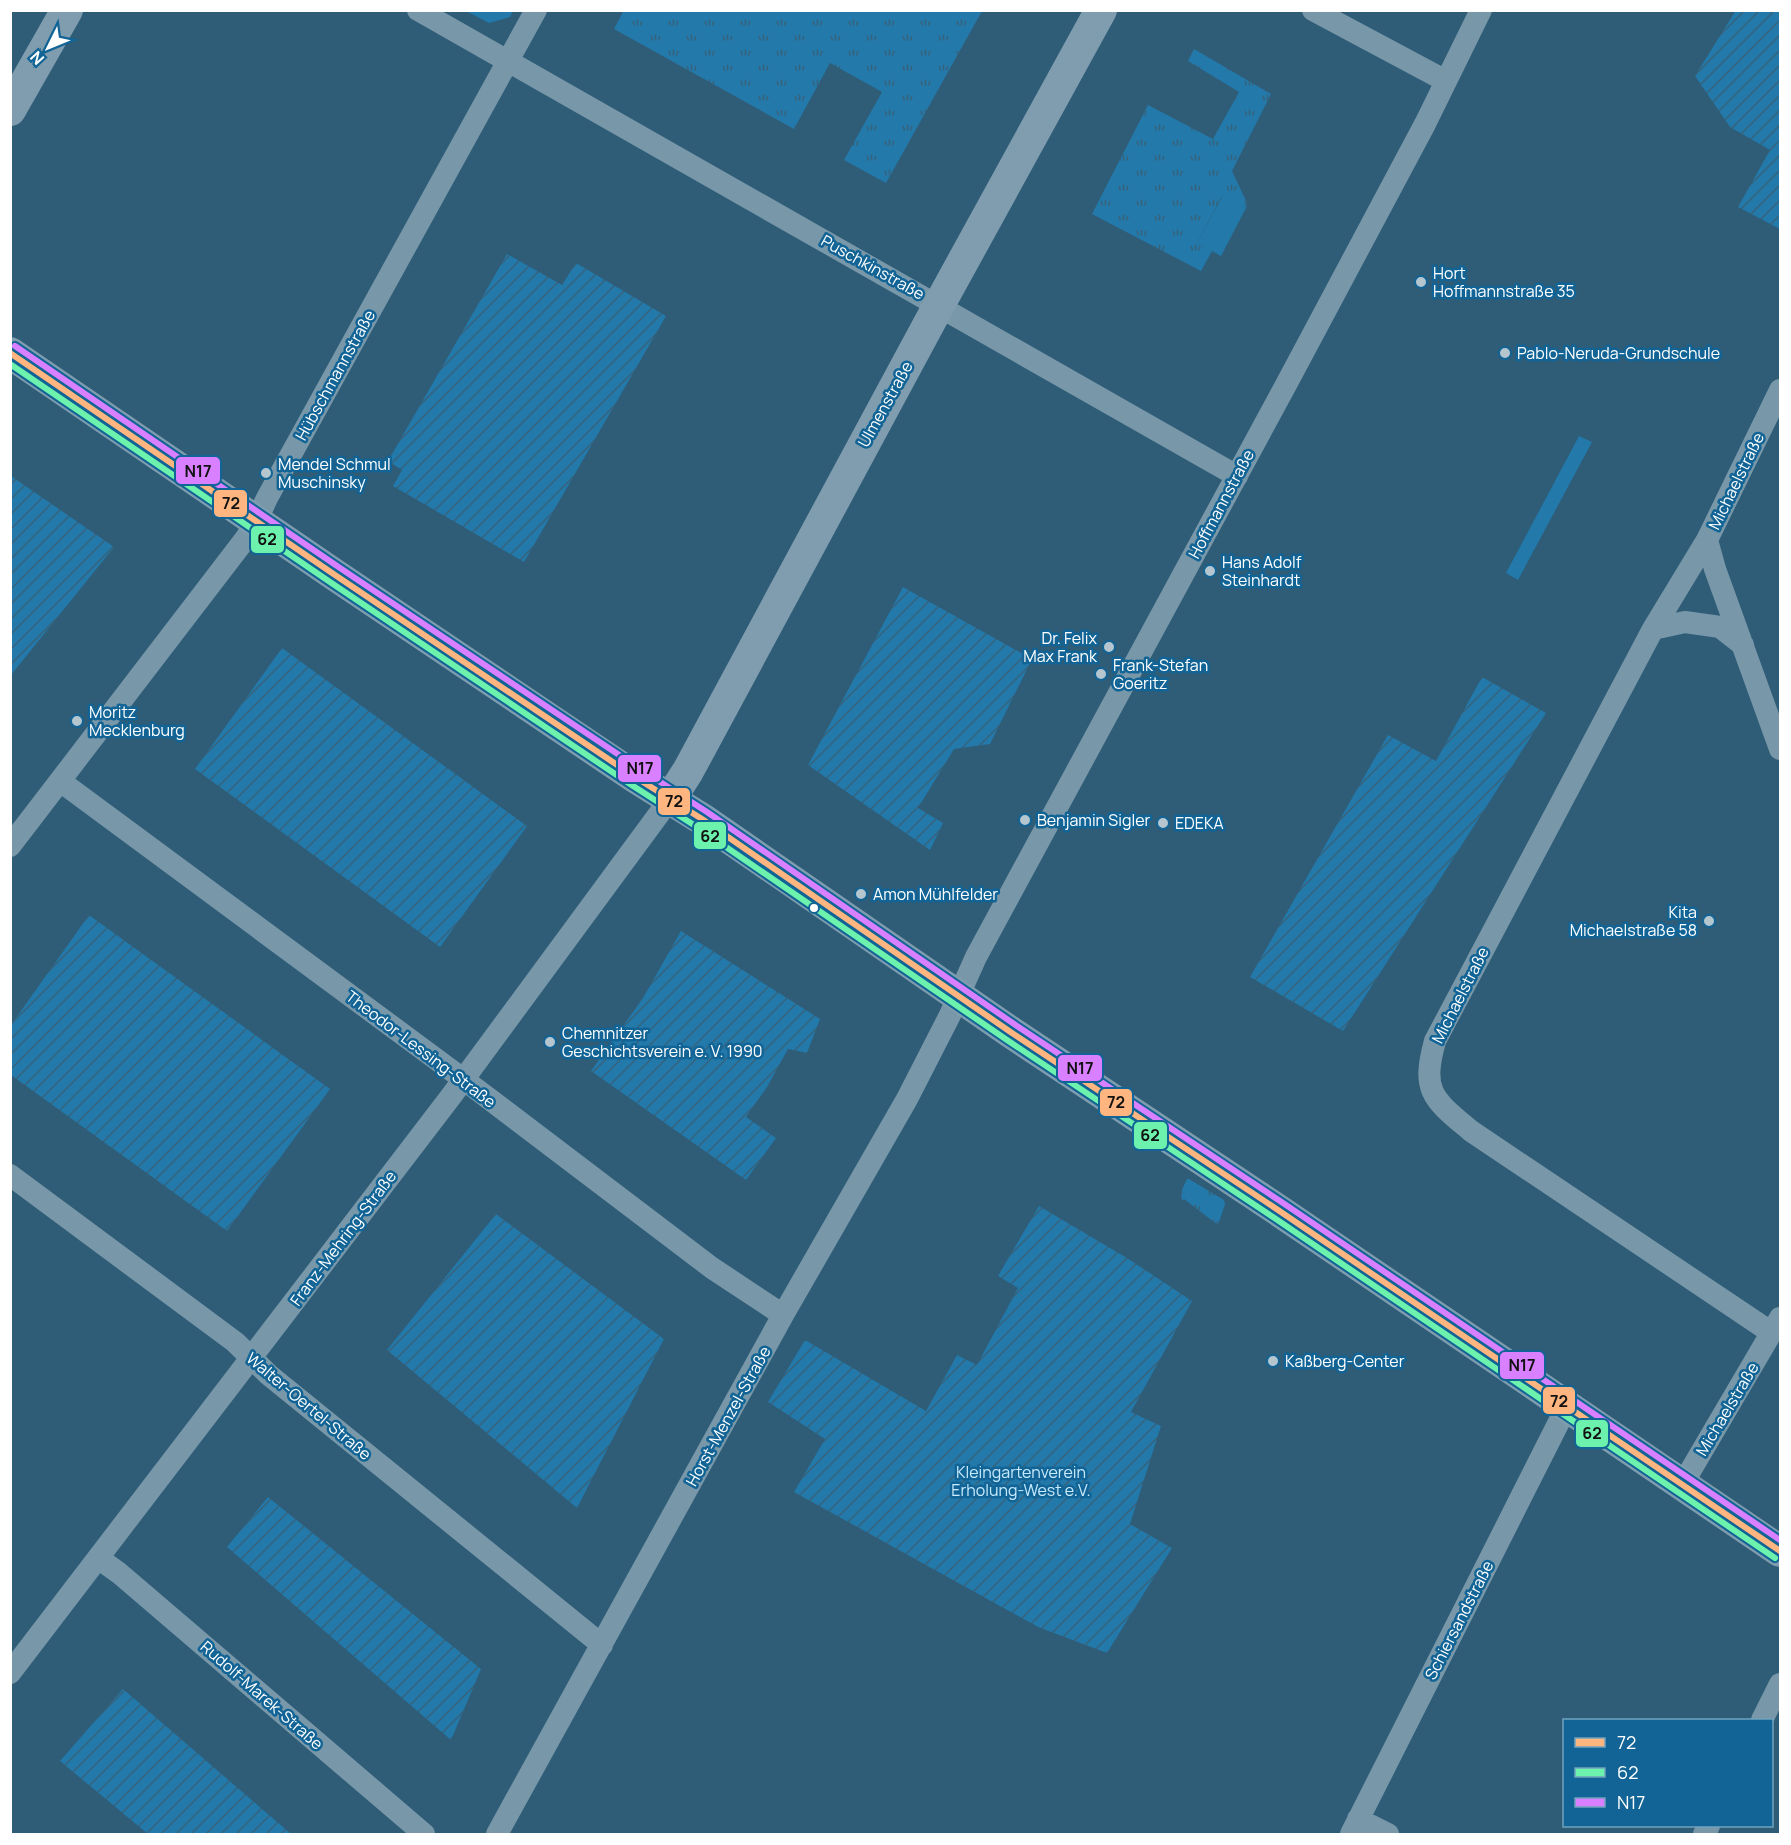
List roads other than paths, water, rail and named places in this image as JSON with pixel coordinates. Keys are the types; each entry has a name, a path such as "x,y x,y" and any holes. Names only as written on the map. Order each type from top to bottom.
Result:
{"street":[{"path":"10,110 67,10"},
{"name":"Puschkinstraße","path":"418,10 1237,476"},
{"name":"Hübschmannstraße","path":"10,846 246,538 536,10"},
{"name":"Ulmenstraße","path":"670,799 688,771 738,674 1101,10"},
{"path":"1313,10 1446,81"},
{"name":"Hoffmannstraße","path":"958,996 976,957 1420,134 1481,10"},
{"path":"10,353 257,520 335,576 708,823 958,996 1780,1551"},
{"name":"Michaelstraße","path":"1682,1485 1776,1326 1471,1131 1446,1109 1430,1088 1429,1065 1435,1041 1653,628 1707,540 1780,390"},
{"name":"Michaelstraße","path":"1707,540 1715,569 1780,749"},
{"path":"1653,628 1684,622 1720,627 1745,647"},
{"name":"Theodor-Lessing-Straße","path":"60,782 463,1079 712,1268 783,1315"},
{"name":"Franz-Mehring-Straße","path":"10,1673 463,1079 670,799"},
{"name":"Horst-Menzel-Straße","path":"497,1834 783,1315 907,1099 958,996"},
{"name":"Walter-Oertel-Straße","path":"10,1175 236,1342 279,1383 602,1645"},
{"name":"Schiersandstraße","path":"1354,1827 1567,1406"},
{"name":"Rudolf-Marek-Straße","path":"98,1558 119,1573 424,1834"},
{"path":"1762,1719 1780,1684"},
{"path":"1354,1827 1388,1834"}],"place":[{"name":"Hort Hoffmannstraße 35","path":"1421,282"},
{"name":"Pablo-Neruda-Grundschule","path":"1505,353"},
{"name":"Mendel Schmul Muschinsky","path":"266,473"},
{"name":"Hans Adolf Steinhardt","path":"1210,571"},
{"name":"Dr. Felix Max Frank","path":"1109,647"},
{"name":"Frank-Stefan Goeritz","path":"1101,674"},
{"name":"Moritz Mecklenburg","path":"77,721"},
{"name":"Benjamin Sigler","path":"1025,820"},
{"name":"EDEKA","path":"1163,823"},
{"name":"Amon Mühlfelder","path":"861,894"},
{"name":"Kita Michaelstraße 58","path":"1709,921"},
{"name":"Chemnitzer Geschichtsverein e. V. 1990","path":"550,1042"},
{"name":"Kaßberg-Center","path":"1273,1361"}],"park label":[{"name":"Kleingartenverein Erholung-West e.V.","path":"1021,1481"}]}
